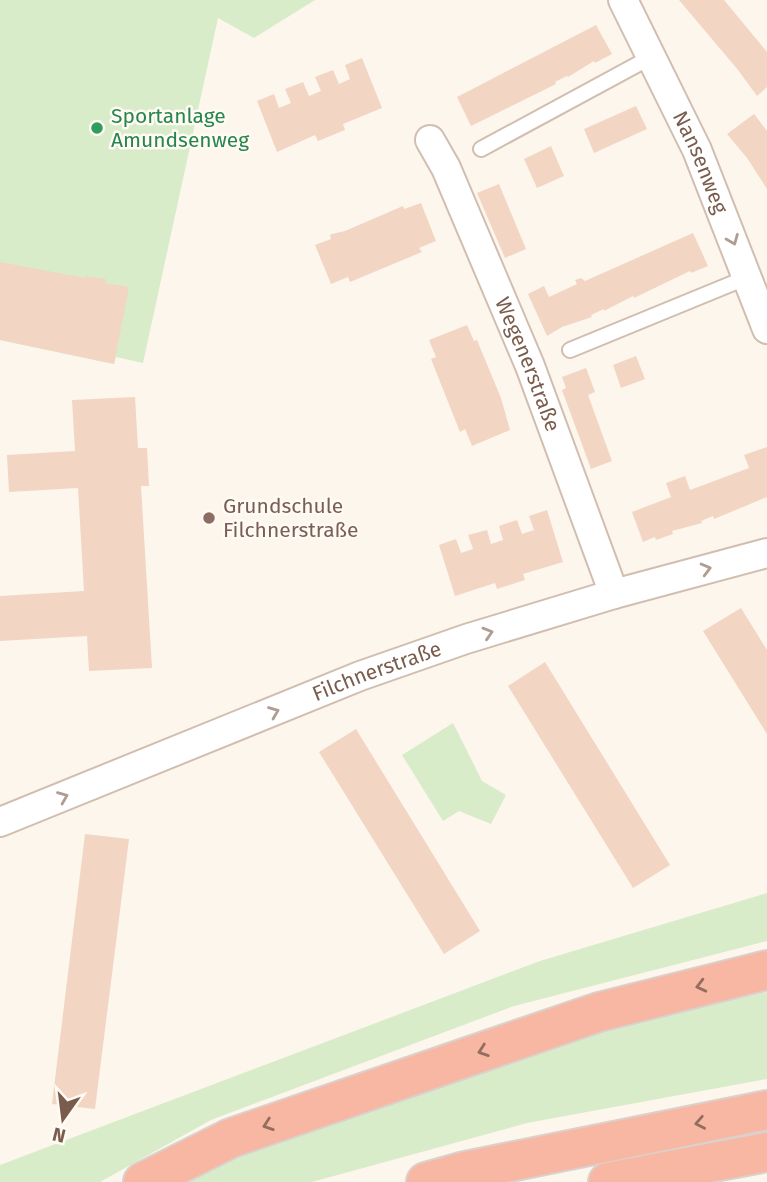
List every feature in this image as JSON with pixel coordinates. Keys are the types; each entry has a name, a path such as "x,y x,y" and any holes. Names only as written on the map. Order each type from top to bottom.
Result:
{"highway":[{"path":"143,1182 231,1138 599,1012 767,970"},
{"path":"426,1182 465,1171 767,1110"},
{"path":"608,1182 767,1152"}],"street":[{"name":"Nansenweg","path":"623,0 653,56 697,150 767,329"},
{"name":"Wegenerstraße","path":"430,140 446,167 530,366 614,594"},
{"name":"Filchnerstraße","path":"0,822 360,676 466,639 614,594 767,553"}],"lane":[{"path":"481,149 653,56"},
{"path":"570,350 748,277"}],"green space":[{"name":"Sportanlage Amundsenweg","path":"0,0 315,0 254,38 218,18 143,363 116,357 114,364 0,340"},
{"path":"453,723 482,781 506,795 491,824 459,811 443,821 402,755"},
{"path":"767,893 767,941 514,1006 211,1120 100,1182 0,1182 0,1165 540,961"},
{"path":"767,992 767,1079 527,1123 312,1182 175,1182 216,1160 532,1047"}],"building":[{"path":"679,0 724,0 767,52 767,87 757,96"},
{"path":"596,25 612,54 471,126 457,97"},
{"path":"362,58 382,108 343,124 345,130 318,141 315,135 277,152 257,101 274,94 279,108 291,103 285,89 303,82 309,96 321,91 315,77 333,70 339,84 350,79 345,65"},
{"path":"636,106 647,129 594,153 584,129"},
{"path":"754,114 767,131 767,189 727,134"},
{"path":"551,146 564,176 537,188 524,159"},
{"path":"499,184 526,249 505,258 477,193"},
{"path":"421,203 436,241 419,248 422,252 350,282 348,277 331,284 315,245 331,239 332,234 403,206 404,209"},
{"path":"693,233 708,266 691,273 690,271 547,336 528,294 544,286 549,297 577,284 575,280 581,278 585,281"},
{"path":"0,262 85,278 106,279 105,283 129,287 114,364 0,340"},
{"path":"467,325 474,341 477,340 501,398 510,430 472,446 465,429 460,432 431,359 436,357 429,340"},
{"path":"636,356 645,379 621,388 613,365"},
{"path":"586,368 595,392 588,395 612,461 591,469 562,390 566,388 562,377"},
{"path":"135,397 138,448 147,448 149,486 141,486 152,668 89,671 87,636 0,641 0,596 84,591 78,488 9,492 7,455 75,451 72,400"},
{"path":"767,447 767,497 714,519 713,516 701,521 702,523 672,531 673,534 643,542 632,512 671,497 666,483 685,476 690,490 749,468 744,455"},
{"path":"547,510 563,562 523,574 525,580 497,589 495,583 455,596 439,545 456,539 461,553 473,549 468,535 487,530 491,544 503,540 499,526 517,520 522,534 534,530 529,516"},
{"path":"741,608 767,650 767,734 703,631"},
{"path":"545,662 670,865 633,888 508,686"},
{"path":"356,729 480,931 444,954 319,752"},
{"path":"85,834 129,839 95,1109 52,1104"}],"place":[{"name":"Sportanlage Amundsenweg","path":"97,128"},
{"name":"Grundschule Filchnerstraße","path":"209,518"}]}
